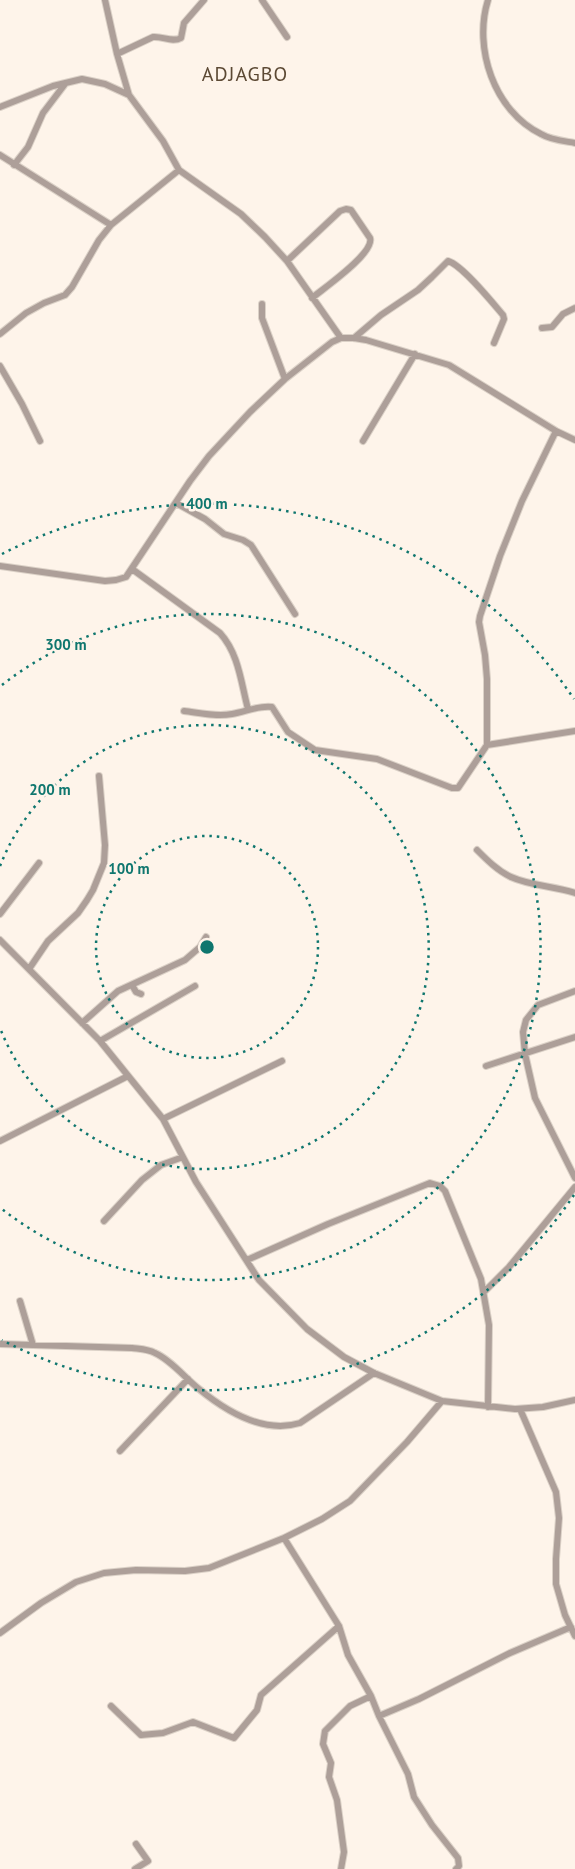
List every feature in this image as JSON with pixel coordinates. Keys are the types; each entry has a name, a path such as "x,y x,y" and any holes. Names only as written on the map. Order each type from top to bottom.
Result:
{"street":[{"path":"105,0 117,54 129,94 163,141 179,170 241,214 287,261 341,338"},
{"path":"117,54 153,37 159,36 173,40 181,38 184,23 204,0"},
{"path":"262,0 287,37"},
{"path":"488,0 483,18 484,46 493,80 500,96 517,116 541,135 575,143"},
{"path":"0,107 41,90 82,79 105,84 129,94"},
{"path":"14,165 28,147 43,113 65,84"},
{"path":"0,155 111,225"},
{"path":"0,334 26,313 44,303 65,295 72,287 99,240 111,225 179,170"},
{"path":"287,261 340,211 351,210 370,238 369,247 356,262 312,298"},
{"path":"354,338 432,277 448,261 454,264 503,315 504,320 494,344"},
{"path":"262,304 262,318 285,378"},
{"path":"542,328 552,327 563,314 575,308"},
{"path":"0,566 105,581 122,579 132,569 190,481 230,433 285,378 321,349 341,338 354,338 449,365 556,431 575,440"},
{"path":"363,441 414,354"},
{"path":"0,366 22,404 40,441"},
{"path":"184,711 221,715 268,706 272,707 288,732 315,750 377,759 452,788 460,787 487,744 487,679 479,622 480,616 519,508 556,431"},
{"path":"176,503 205,519 224,534 243,540 251,545 295,614"},
{"path":"132,569 220,633 229,644 238,666 248,710"},
{"path":"487,744 575,731"},
{"path":"29,969 48,941 78,913 93,890 104,863 105,845 99,776"},
{"path":"477,850 499,870 510,876 533,884 564,889 575,893"},
{"path":"0,914 39,863"},
{"path":"82,1023 118,991 185,960 200,947 206,937"},
{"path":"0,940 100,1041 163,1118 196,1182 259,1280 307,1330 344,1357 374,1374 442,1401 488,1407 520,1408 544,1407 575,1400"},
{"path":"132,985 136,992 141,994"},
{"path":"100,1041 195,986"},
{"path":"575,991 538,1005 531,1012 524,1026 525,1054 535,1098 575,1178"},
{"path":"486,1066 575,1037"},
{"path":"163,1118 282,1061"},
{"path":"0,1141 128,1076"},
{"path":"104,1221 142,1180 154,1170 161,1165 184,1157"},
{"path":"247,1260 378,1203 430,1184 440,1186 444,1191 481,1279 484,1292 489,1325 488,1407"},
{"path":"484,1292 509,1267 575,1187"},
{"path":"20,1302 33,1345"},
{"path":"0,1344 132,1348 149,1351 161,1356 188,1380 224,1407 250,1421 276,1426 287,1426 300,1422 374,1374"},
{"path":"120,1451 188,1380"},
{"path":"0,1633 41,1603 76,1582 104,1573 136,1570 185,1571 209,1568 284,1538 322,1519 350,1501 407,1442 442,1401"},
{"path":"520,1408 556,1492 559,1504 556,1584 565,1615 575,1636"},
{"path":"284,1538 339,1626 348,1655 371,1696 408,1774 414,1797 432,1825 458,1858 459,1866 456,1869"},
{"path":"111,1706 141,1735 163,1732 192,1722 234,1738 257,1710 261,1695 339,1626"},
{"path":"379,1716 419,1699 510,1653 571,1627"},
{"path":"341,1869 344,1852 336,1800 329,1777 331,1763 323,1744 325,1731 350,1706 371,1696"},
{"path":"135,1869 148,1861 136,1844"}],"district":[{"name":"ADJAGBO","path":"245,74"}]}
